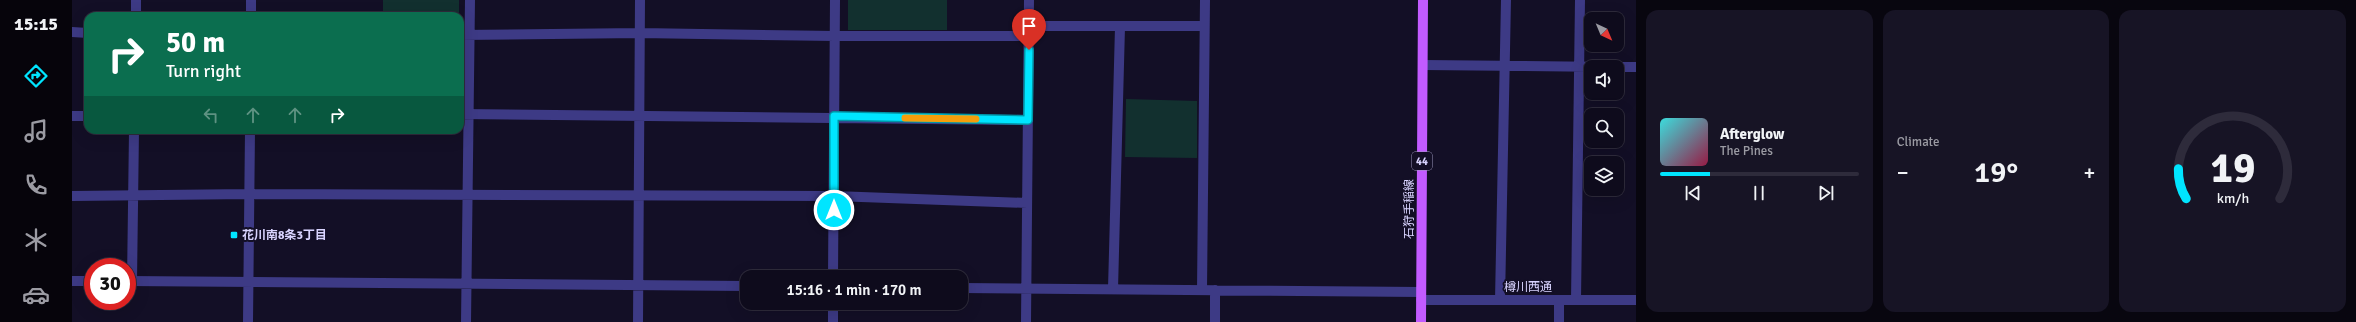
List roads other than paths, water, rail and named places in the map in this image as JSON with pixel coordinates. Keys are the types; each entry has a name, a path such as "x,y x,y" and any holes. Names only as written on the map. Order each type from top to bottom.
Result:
{"main road":[{"name":"石狩手稲線","path":"1421,322 1423,0"}],"street":[{"path":"136,0 136,12"},
{"path":"251,0 251,12"},
{"path":"466,322 468,196 464,114 465,35 470,0"},
{"path":"638,322 640,0"},
{"path":"833,270 835,0"},
{"path":"1026,322 1030,0"},
{"path":"1202,290 1205,0"},
{"path":"1500,300 1506,0"},
{"path":"1576,300 1580,0"},
{"path":"465,35 640,33 834,36 1120,27 1204,26"},
{"path":"1113,289 1120,27"},
{"path":"72,32 84,33"},
{"path":"1423,65 1584,67"},
{"path":"1624,67 1636,67"},
{"path":"464,114 640,117 834,116 1028,120"},
{"path":"72,116 84,116"},
{"path":"131,258 134,196 134,134"},
{"path":"248,322 250,134"},
{"path":"72,196 249,194 639,197 834,196 1027,204"},
{"path":"72,281 84,281"},
{"path":"136,281 740,286"},
{"name":"樽川西通","path":"968,288 1215,290 1421,296 1500,300 1636,300"},
{"path":"1215,290 1215,322"},
{"path":"1559,300 1559,322"},
{"path":"833,310 833,322"}],"place":[{"name":"花川南8条3丁目","path":"234,235"}]}
